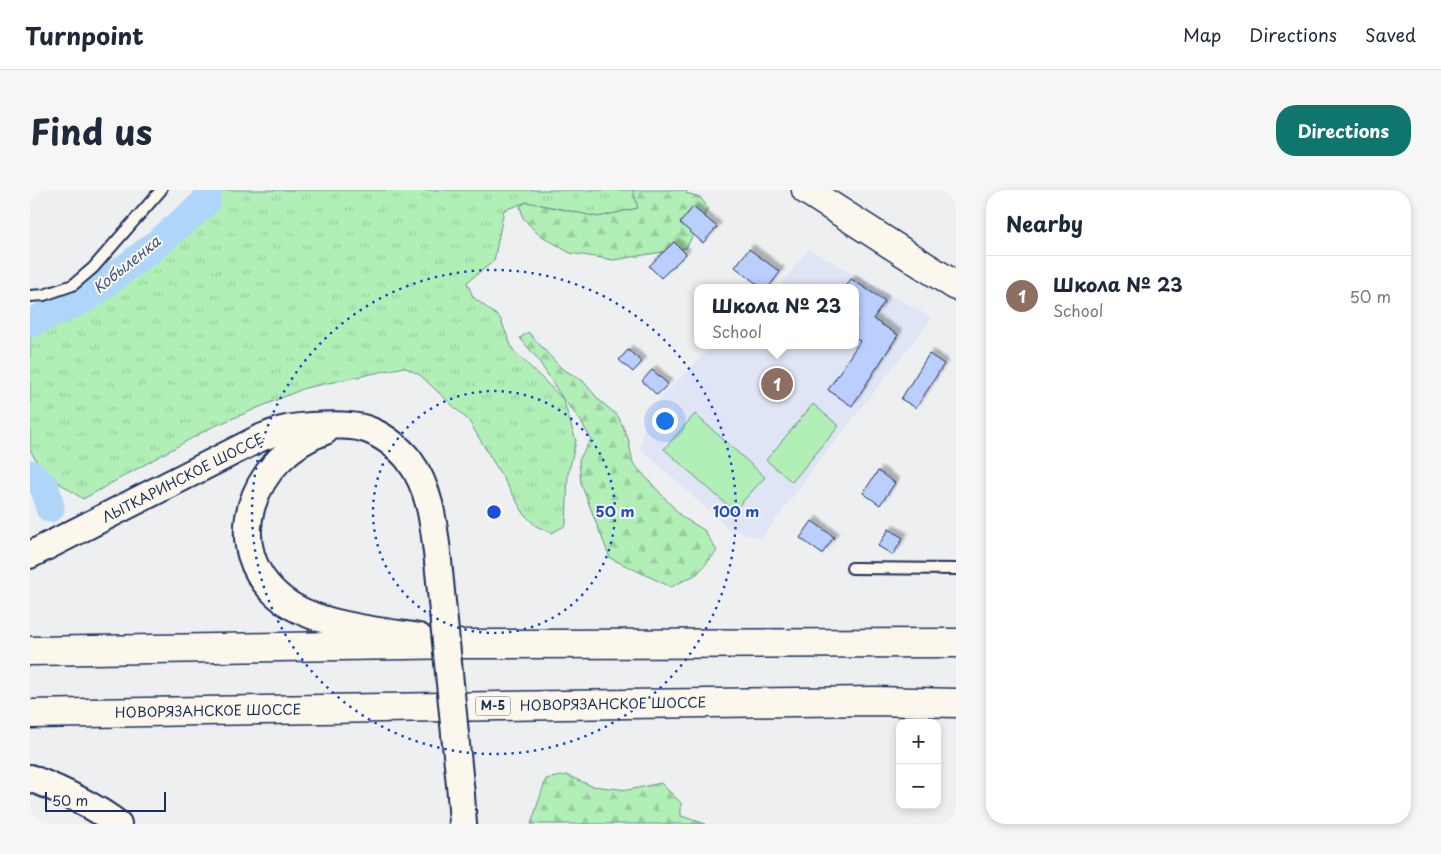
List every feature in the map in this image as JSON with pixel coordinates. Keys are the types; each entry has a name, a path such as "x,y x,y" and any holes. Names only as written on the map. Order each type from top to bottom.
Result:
{"main road":[{"path":"806,190 956,286"},
{"name":"ЛЫТКАРИНСКОЕ ШОССЕ","path":"342,426 318,434 296,445 266,474 258,488 252,502 248,533 253,556 262,577 283,600 296,609 321,618 366,629 466,644"},
{"name":"ЛЫТКАРИНСКОЕ ШОССЕ","path":"30,555 258,439 283,430 342,426 365,429 389,442 409,459 421,481 430,506 438,561 463,824"},
{"path":"30,651 466,644 955,643"},
{"name":"НОВОРЯЗАНСКОЕ ШОССЕ","path":"30,714 875,701 956,703"},
{"path":"30,778 60,789 107,815 118,824"}],"lane":[{"path":"30,296 44,294 73,285 93,268 161,190"},
{"path":"852,568 956,569"}],"shaded area":[{"path":"809,249 932,318 821,459 761,539 728,528 640,448 647,412 701,357 712,349 859,349 859,284 781,284"}],"green space":[{"path":"221,190 633,190 638,208 598,217 527,202 504,210 494,261 467,282 473,297 500,318 513,350 563,399 576,441 568,474 566,525 552,533 536,526 525,515 469,421 420,375 404,367 305,388 210,428 83,499 43,472 30,450 30,336 94,306 212,205"},
{"path":"633,190 687,190 686,193 700,197 708,208 686,248 614,260 570,253 537,233 523,218 520,206 527,202 598,217 638,208"},
{"path":"528,332 561,368 583,381 599,400 618,416 628,438 633,463 682,517 704,530 717,551 697,574 671,587 610,558 581,484 579,460 591,439 579,418 563,399 537,358 520,338"},
{"path":"813,404 839,426 792,482 766,460"},
{"path":"695,414 765,477 734,511 664,449"},
{"path":"566,775 592,786 628,790 661,783 681,803 681,816 706,824 531,824 546,779"}],"building":[{"path":"693,207 717,227 703,243 680,223"},
{"path":"674,242 686,254 661,278 649,266"},
{"path":"749,249 780,272 771,284 757,284 735,267"},
{"path":"851,279 859,284 848,284"},
{"path":"859,284 885,301 873,319 898,335 852,406 828,390 855,349 859,349"},
{"path":"628,350 642,362 633,372 619,360"},
{"path":"929,354 944,364 916,408 901,399"},
{"path":"652,370 668,384 657,395 642,381"},
{"path":"878,471 895,483 880,505 863,493"},
{"path":"812,521 834,537 822,554 800,538"},
{"path":"889,529 903,538 893,555 878,546"}],"waterway":[{"name":"Кобыленка","path":"30,323 86,298 153,247 206,202 208,190"},
{"name":"Кобыленка","path":"30,474 45,487 50,508"}],"place":[{"name":"Школа № 23","path":"777,384"}]}
